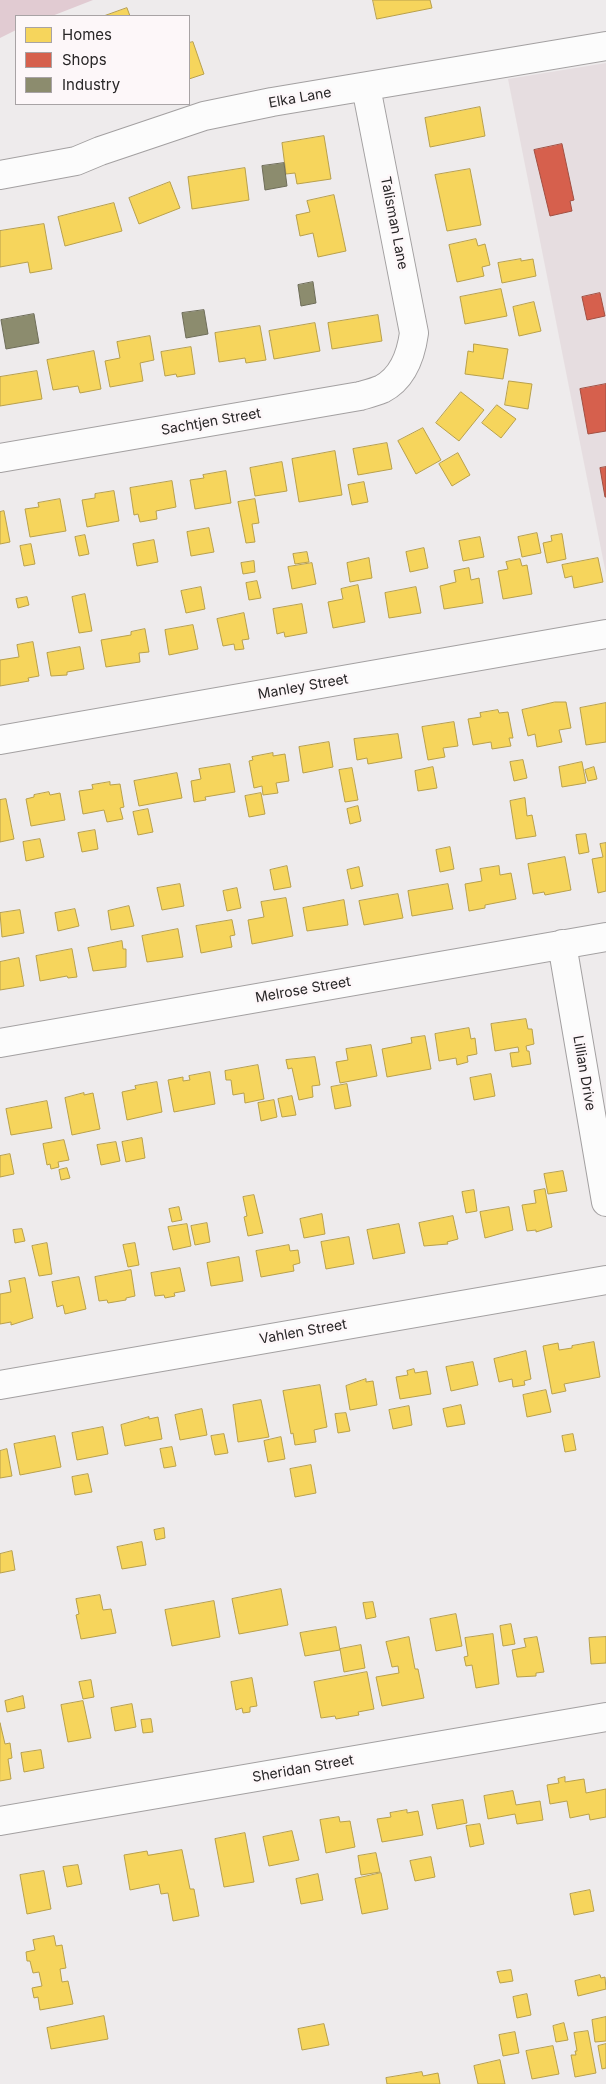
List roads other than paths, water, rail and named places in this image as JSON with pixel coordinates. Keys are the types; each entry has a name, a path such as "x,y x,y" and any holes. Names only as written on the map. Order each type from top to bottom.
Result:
{"street":[{"name":"Elka Lane","path":"1,171 76,161 204,116 606,46"},
{"name":"Talisman Lane","path":"366,87 412,312 414,333 411,353 408,359"},
{"name":"Sachtjen Street","path":"0,458 360,396 383,389 398,375 408,359"},
{"name":"Manley Street","path":"0,740 606,634"},
{"name":"Melrose Street","path":"0,1043 606,936"},
{"name":"Lillian Drive","path":"562,944 606,1202"},
{"name":"Vahlen Street","path":"0,1385 606,1280"},
{"name":"Sheridan Street","path":"0,1821 606,1717"}]}
